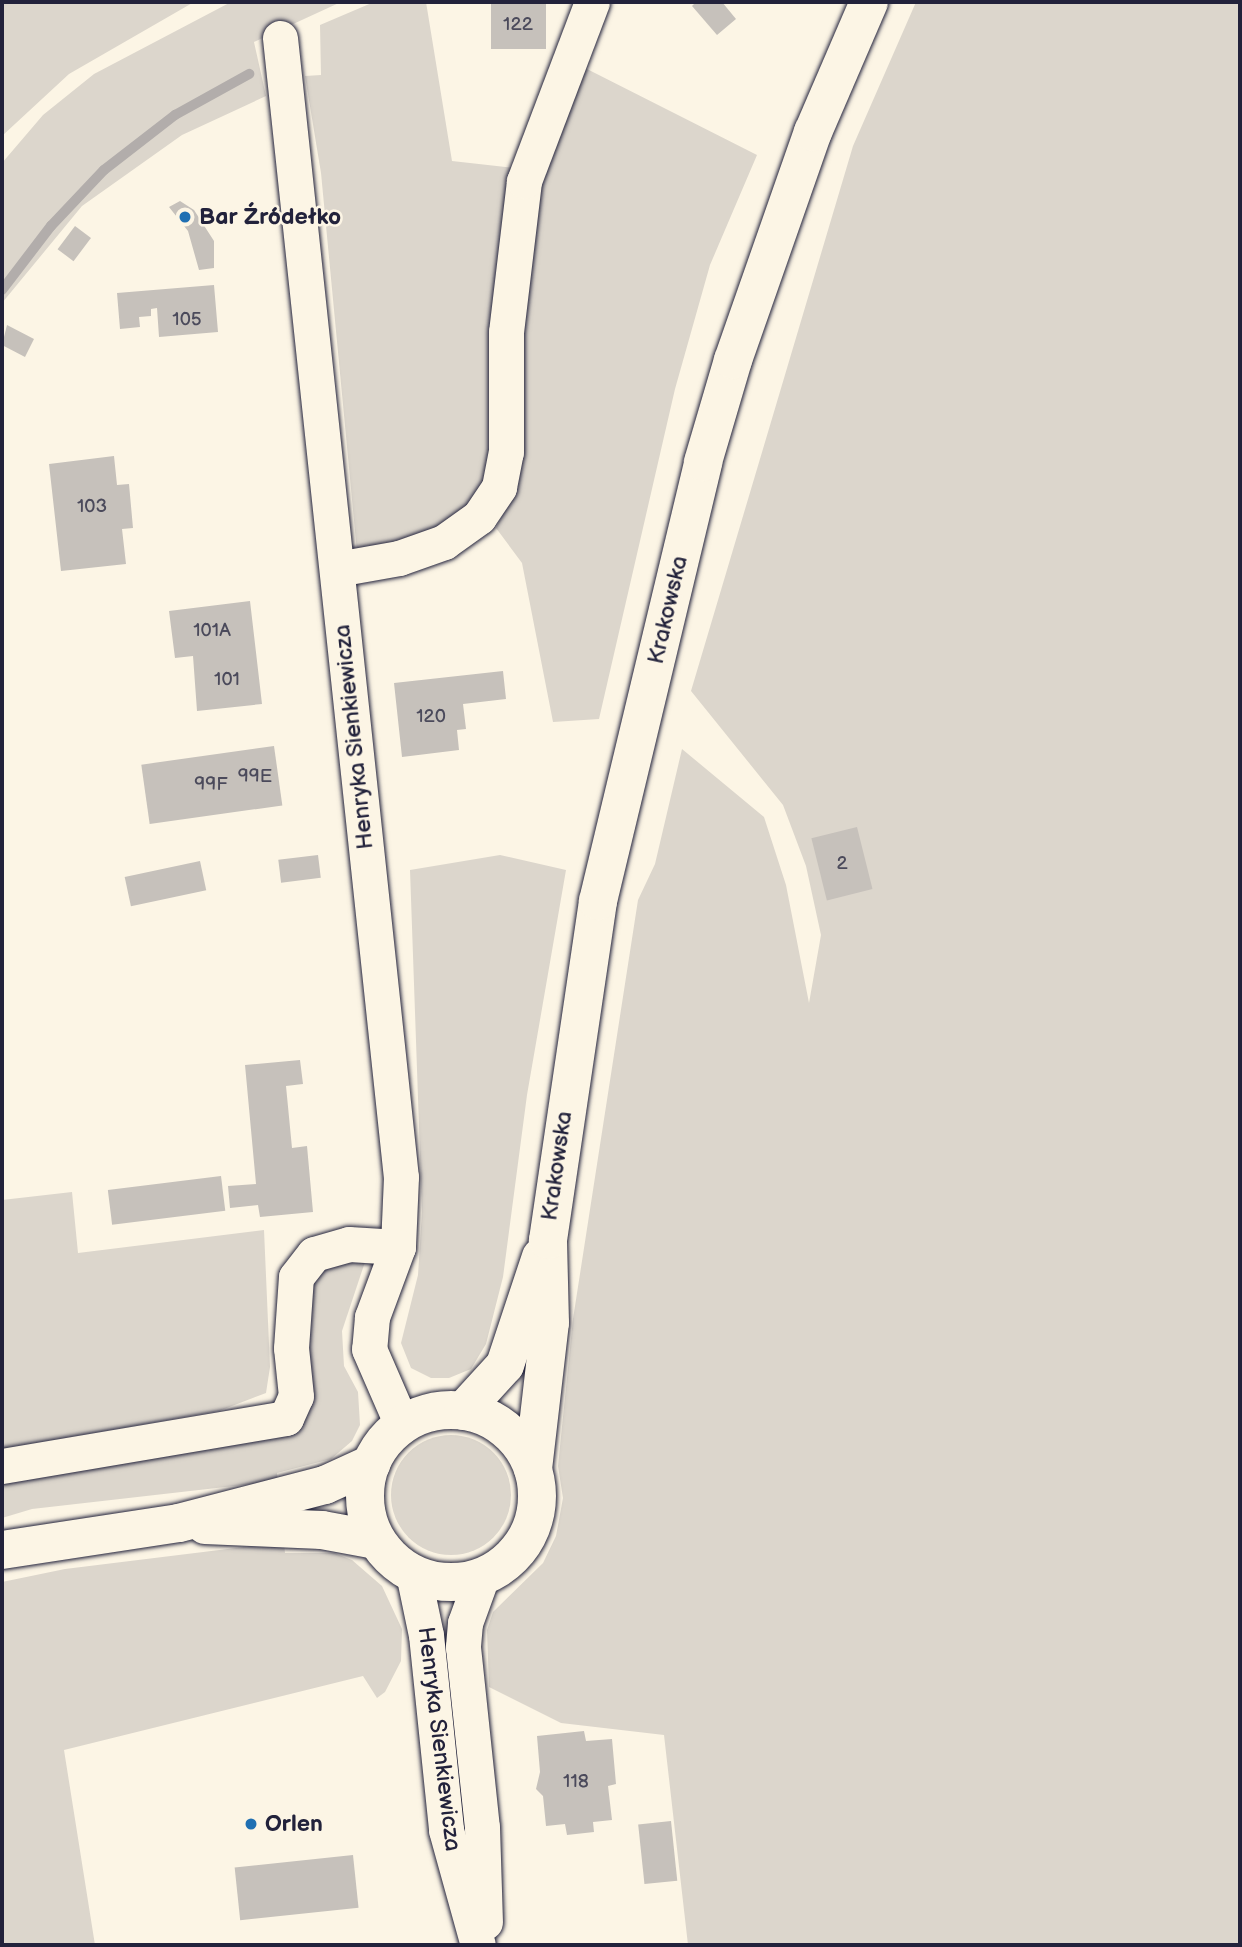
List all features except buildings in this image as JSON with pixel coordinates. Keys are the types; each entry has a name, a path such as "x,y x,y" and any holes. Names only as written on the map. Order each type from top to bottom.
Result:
{"main road":[{"name":"Krakowska","path":"533,1469 550,1323 548,1240 598,901 703,462 759,279 813,132 869,2"},
{"name":"Krakowska","path":"463,1411 505,1365 548,1240"},
{"path":"437,1411 463,1411 506,1430 533,1469 536,1512 525,1539 506,1561 482,1576 440,1581 413,1573 392,1559 376,1540 365,1503 371,1464 383,1442 402,1424 437,1411"},
{"path":"2,1550 179,1523 325,1485 371,1464"},
{"path":"179,1523 322,1530 376,1540"}],"street":[{"path":"337,569 399,558 444,542 479,517 499,487 506,452 506,332 524,181 592,2"},
{"name":"Henryka Sienkiewicza","path":"281,38 401,1177 398,1247 369,1338 372,1360 402,1424"},
{"path":"2,1466 286,1418 296,1396 291,1348 296,1277 314,1254 349,1244 398,1247"},
{"name":"Henryka Sienkiewicza","path":"413,1573 426,1635 446,1830 478,1945"},
{"name":"Henryka Sienkiewicza","path":"482,1576 465,1623 463,1647 482,1827 485,1945"}],"shaded area":[{"path":"2,2 194,2 69,74 2,136"},
{"path":"231,2 341,2 254,42 266,96 182,135 82,206 2,303 2,163 43,115 94,74"},
{"path":"374,2 426,2 452,161 515,168 487,486 451,527 357,552 321,173 305,76 321,75 320,25"},
{"path":"916,2 1240,2 1240,1945 688,1945 664,1735 561,1723 489,1687 487,1630 493,1612 543,1563 556,1536 563,1498 558,1466 573,1319 638,900 655,864 682,749 764,817 786,885 809,1003 821,935 806,866 783,805 691,691 853,146"},
{"path":"585,68 757,155 710,265 675,389 599,719 553,722 522,563 496,528 506,507 520,419 528,256 542,173"},
{"path":"500,855 566,870 527,1095 503,1277 486,1344 471,1369 449,1378 431,1378 411,1368 401,1343 418,1275 422,1212 410,870"},
{"path":"72,1192 78,1253 264,1230 270,1367 266,1393 219,1411 2,1449 2,1200"},
{"path":"366,1259 342,1331 344,1366 358,1392 360,1425 352,1441 331,1459 277,1473 278,1481 32,1509 2,1518 2,1476 270,1434 311,1285 326,1268"},
{"path":"451,1435 474,1440 493,1453 506,1472 511,1495 506,1518 493,1537 474,1550 451,1555 428,1550 409,1537 396,1518 391,1495 396,1472 409,1453 428,1440"},
{"path":"284,1542 285,1553 334,1553 352,1560 382,1586 402,1629 401,1661 385,1692 377,1698 363,1676 64,1750 95,1945 2,1945 2,1582 65,1569"}],"waterway":[{"path":"2,290 51,226 104,170 175,115 249,74"}],"place":[{"name":"Bar Źródełko","path":"185,217"},
{"name":"Orlen","path":"251,1824"}]}
